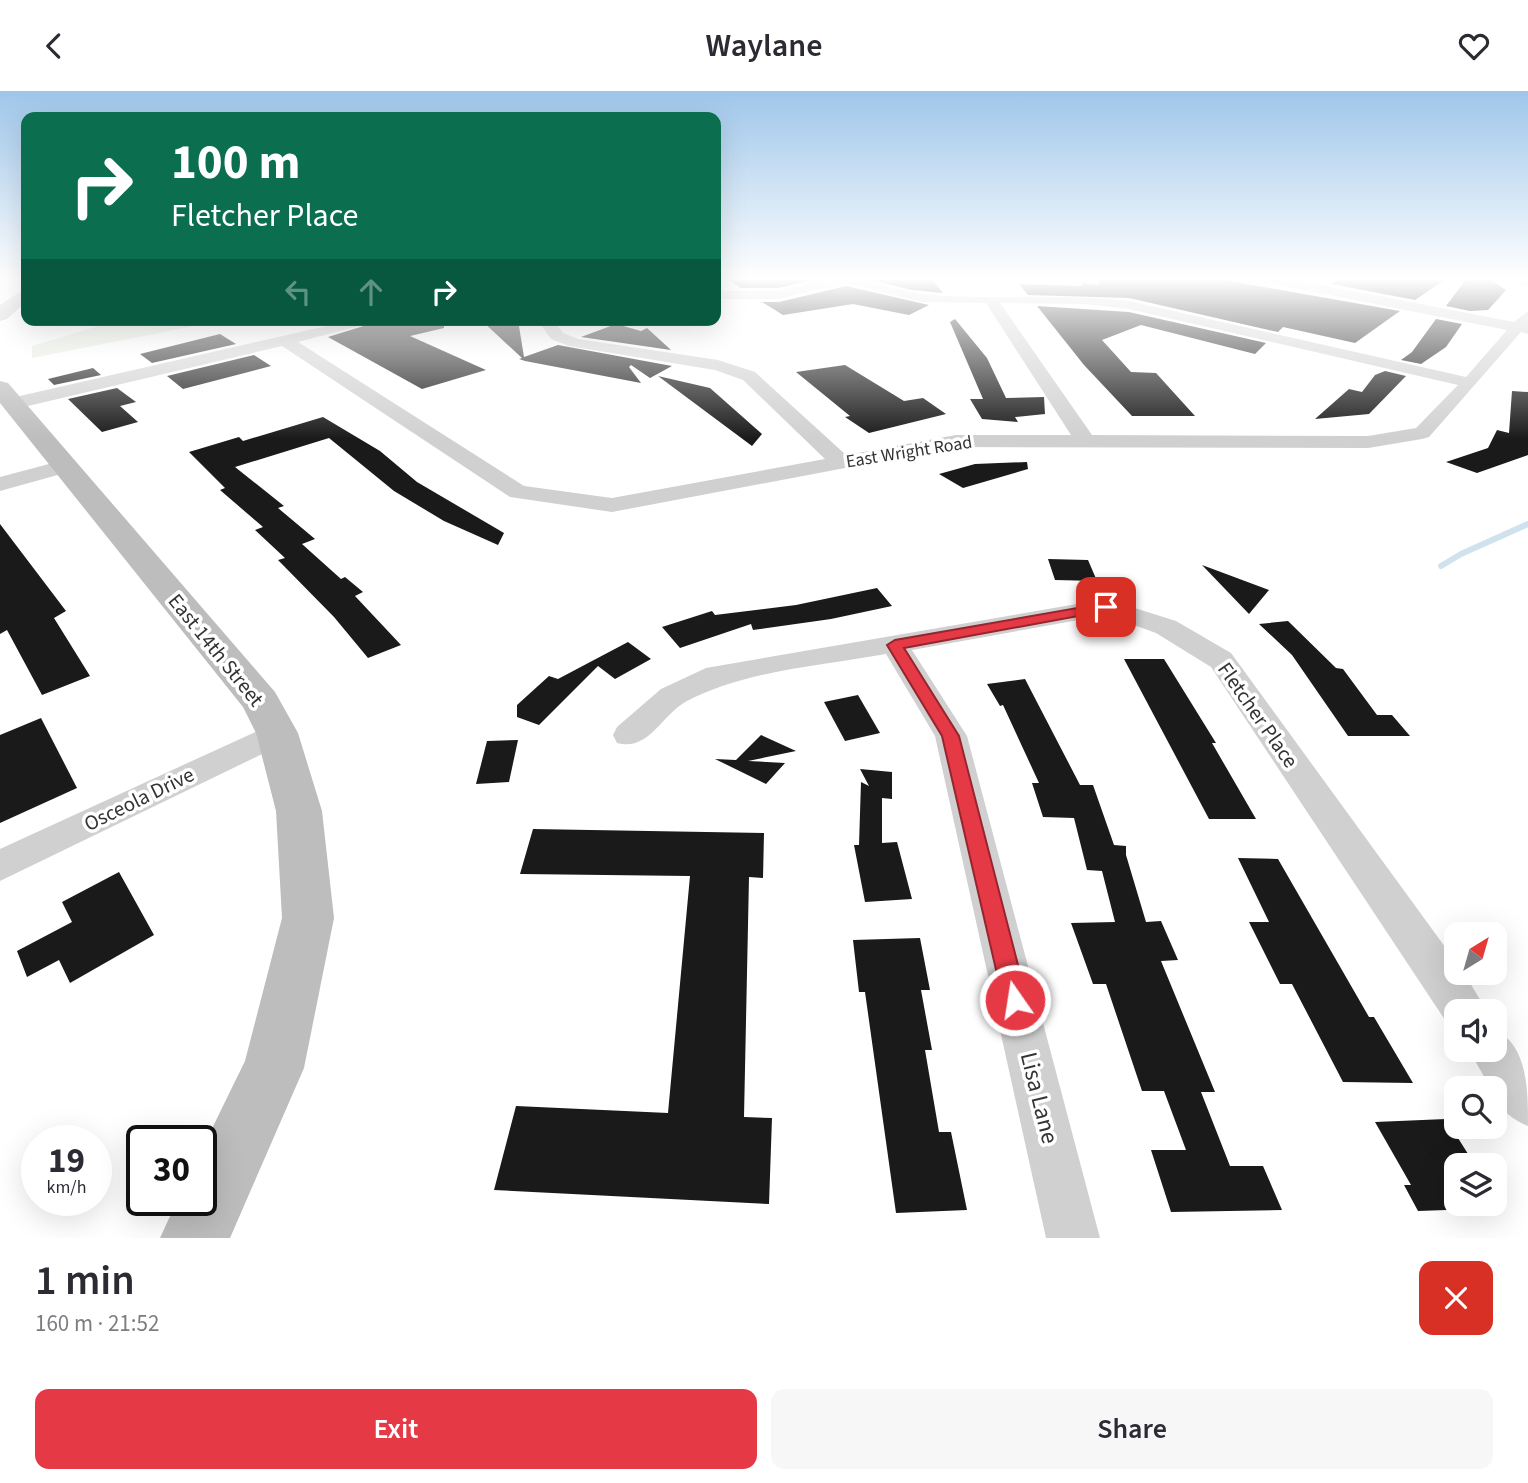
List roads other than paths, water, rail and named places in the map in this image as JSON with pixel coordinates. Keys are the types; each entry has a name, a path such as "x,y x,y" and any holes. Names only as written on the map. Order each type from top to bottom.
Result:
{"street":[{"path":"5,396 325,332"},
{"path":"554,332 557,336 575,343 718,365 749,376 842,463"},
{"path":"1012,332 1084,439"},
{"path":"1245,332 1470,383"},
{"name":"East Wright Road","path":"285,341 518,492 612,505 956,441 1084,439 1368,442 1422,433 1517,332"},
{"name":"East 14th Street","path":"5,396 261,702 277,733 299,811 308,918 274,1068 195,1238"},
{"path":"0,484 64,466"},
{"name":"Fletcher Place","path":"629,735 672,697 717,675 1106,607 1149,618 1188,636 1221,660 1457,999"},
{"name":"Lisa Lane","path":"895,645 951,736 1073,1238"},
{"name":"Osceola Drive","path":"0,866 277,733"},
{"path":"1500,1062 1528,1102"}],"waterway":[{"path":"1441,566 1461,554 1528,524"}]}
